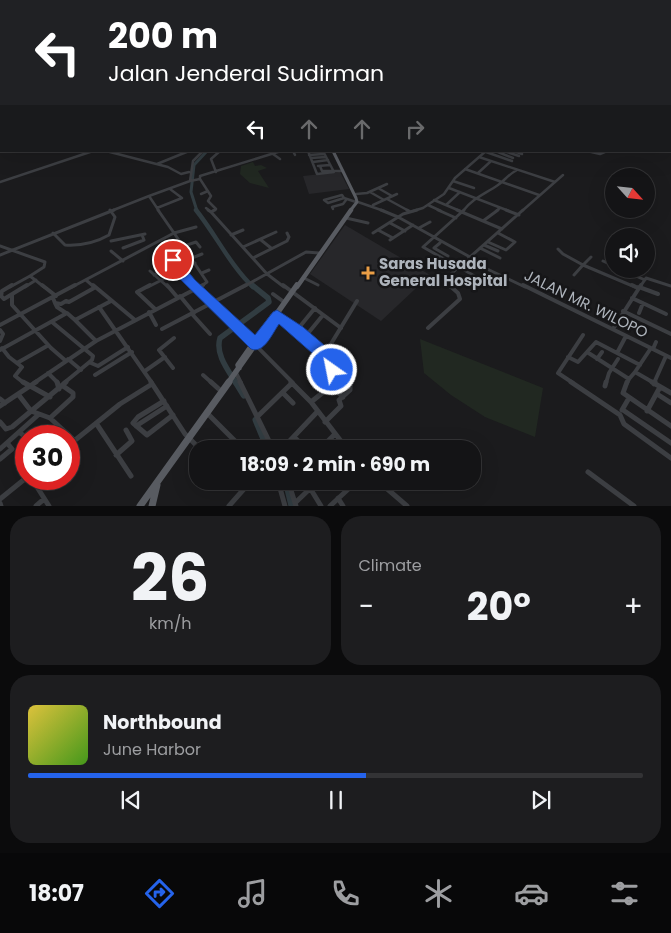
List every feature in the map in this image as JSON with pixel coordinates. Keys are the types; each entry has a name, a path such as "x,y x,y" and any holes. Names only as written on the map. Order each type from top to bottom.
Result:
{"main road":[{"path":"333,152 357,199"},
{"path":"341,224 357,199"},
{"path":"255,344 277,316 357,199"},
{"path":"316,259 329,241"},
{"path":"140,506 308,270"},
{"path":"152,506 156,488 162,475"}],"street":[{"path":"0,182 90,152"},
{"path":"110,152 157,164 181,174 189,172"},
{"path":"157,164 187,152"},
{"path":"190,182 189,172 195,158 202,152"},
{"path":"216,172 212,159 219,152"},
{"path":"0,255 110,210 169,188 199,180 200,176 278,152"},
{"path":"308,152 317,174 333,172 333,170"},
{"path":"485,152 513,159 499,152 494,154"},
{"path":"485,152 490,156"},
{"path":"374,234 398,217 409,211 423,208 444,194 464,169 485,152"},
{"path":"507,152 519,156"},
{"path":"591,152 599,154 604,152"},
{"path":"273,154 280,158"},
{"path":"310,156 324,154 333,170"},
{"path":"479,157 555,182"},
{"path":"313,162 328,160"},
{"path":"478,173 491,161"},
{"path":"314,166 330,165"},
{"path":"320,166 322,170 343,172"},
{"path":"464,169 539,195"},
{"path":"478,278 423,247 456,218 474,198 497,186 517,170"},
{"path":"526,178 533,175"},
{"path":"428,328 460,300 458,293 442,282 498,234 539,195 563,176"},
{"path":"199,180 211,196 208,201 216,209 211,212"},
{"path":"453,181 474,188"},
{"path":"345,199 341,195 324,200 328,203 345,199 357,199 387,184"},
{"path":"157,208 182,198 169,188"},
{"path":"378,188 392,196"},
{"path":"449,188 519,215"},
{"path":"201,194 208,191"},
{"path":"370,192 409,211"},
{"path":"445,205 460,192"},
{"path":"372,206 397,194"},
{"path":"0,399 2,404 96,341 148,312 207,283 149,196"},
{"path":"333,209 332,207 342,204 345,199"},
{"name":"JALAN MR. WILOPO","path":"357,199 414,225 470,257 485,268 669,357"},
{"path":"434,200 502,229"},
{"path":"428,205 456,218"},
{"path":"206,208 267,274 293,291 341,328"},
{"path":"483,221 500,208"},
{"path":"53,234 65,245 86,245 103,238 109,235 115,217 110,210"},
{"path":"346,218 368,223"},
{"path":"419,228 430,222"},
{"path":"390,223 405,231"},
{"path":"378,230 392,240 414,225"},
{"path":"0,325 174,233 196,227"},
{"path":"231,235 243,230"},
{"path":"243,247 276,232"},
{"path":"253,258 288,239 287,232"},
{"path":"488,242 506,250 515,242 498,234"},
{"path":"111,241 144,235 144,240 122,248"},
{"path":"261,240 271,248"},
{"path":"184,246 196,242 200,247"},
{"path":"429,251 440,243"},
{"path":"131,245 140,252"},
{"path":"484,245 498,252"},
{"path":"0,246 45,262 44,266 30,276 4,289 1,293 4,299 36,280"},
{"path":"434,248 448,256"},
{"path":"480,248 500,258"},
{"path":"558,249 563,254 583,265 658,294"},
{"path":"111,251 123,261"},
{"path":"188,252 173,260 174,264 196,289 214,303 311,402 340,440"},
{"path":"162,329 246,286 306,252 319,253"},
{"path":"192,258 202,254"},
{"path":"574,275 591,257"},
{"path":"155,309 137,292 195,263"},
{"path":"154,275 174,264"},
{"path":"202,273 209,270"},
{"path":"150,271 179,297 210,334"},
{"path":"30,276 54,297 55,306 67,313 96,341"},
{"path":"304,278 318,285"},
{"path":"640,278 645,280 647,278 671,286"},
{"path":"86,280 135,320"},
{"path":"613,329 645,280"},
{"path":"55,303 69,302 94,288"},
{"path":"273,294 284,302"},
{"path":"12,295 12,305 46,346 81,370"},
{"path":"632,298 666,314"},
{"path":"75,320 111,301"},
{"path":"325,356 357,301"},
{"path":"639,313 644,303"},
{"path":"99,307 132,352 185,434 190,438"},
{"path":"297,330 315,308"},
{"path":"623,311 671,334"},
{"path":"148,312 156,325"},
{"path":"50,397 28,386 14,375 22,367 1,349 67,313"},
{"path":"305,337 322,315"},
{"path":"277,316 297,330 325,356 328,364 339,379 311,402"},
{"path":"0,422 9,429 90,363 93,356 52,322"},
{"path":"0,330 3,334 0,341"},
{"path":"583,335 558,373 670,440"},
{"path":"617,352 626,336"},
{"path":"173,368 159,349 174,338"},
{"path":"568,357 578,362 596,342 640,365"},
{"path":"656,342 629,379 623,392 671,426"},
{"path":"16,363 46,346"},
{"path":"90,363 98,367 128,347"},
{"path":"95,375 132,352"},
{"path":"587,352 629,379"},
{"path":"597,359 602,352"},
{"path":"144,371 165,357"},
{"path":"654,384 669,357"},
{"path":"605,386 611,368 618,359"},
{"path":"236,371 269,440"},
{"path":"635,372 671,393"},
{"path":"48,374 61,388 73,393 73,397 50,418"},
{"path":"203,375 222,392"},
{"path":"258,416 292,383"},
{"path":"80,435 152,384"},
{"path":"325,422 341,406 339,400 350,390 350,385"},
{"path":"331,386 343,397"},
{"path":"647,410 660,387"},
{"path":"283,393 293,403"},
{"path":"18,394 31,411 50,418 59,425"},
{"path":"657,394 671,403"},
{"path":"629,398 621,412 624,424 671,458"},
{"path":"165,404 136,426 147,435 173,415"},
{"path":"291,440 318,411"},
{"path":"207,413 235,440"},
{"path":"28,425 38,414"},
{"path":"96,423 130,476"},
{"path":"116,455 132,442 126,430"},
{"path":"329,440 335,434"},
{"path":"294,437 297,440"},
{"path":"0,449 15,438"},
{"path":"0,459 13,448 8,444"},
{"path":"588,472 634,506"},
{"path":"0,499 15,487"},
{"path":"39,490 49,506"},
{"path":"229,506 243,490"},
{"path":"281,490 285,506"},
{"path":"291,490 296,504 308,490"},
{"path":"311,490 321,506"},
{"path":"330,506 347,490"},
{"path":"389,490 408,506"},
{"path":"338,498 342,506"},
{"path":"36,506 44,499"}],"shaded area":[{"path":"253,162 255,166 261,165 267,168 258,171 269,188 250,183 240,174 241,166"},
{"path":"340,172 349,189 309,194 303,176"},
{"name":"Saras Husada General Hospital","path":"345,225 430,275 381,321 310,274"},
{"path":"420,339 543,388 535,437 485,417 451,395 424,373"}],"waterway":[{"path":"197,211 191,192 194,165 206,152"},
{"path":"196,210 230,260 253,287"},
{"path":"236,383 223,362 219,344 220,338 269,302 268,298 252,285"},
{"path":"236,382 244,395"},
{"path":"256,420 264,440"},
{"path":"288,490 292,506"}],"place":[{"name":"Saras Husada General Hospital","path":"368,273"}],"route":[{"path":"173,260 190,283 218,307 256,345 277,316 311,342 325,356 332,370"}]}
